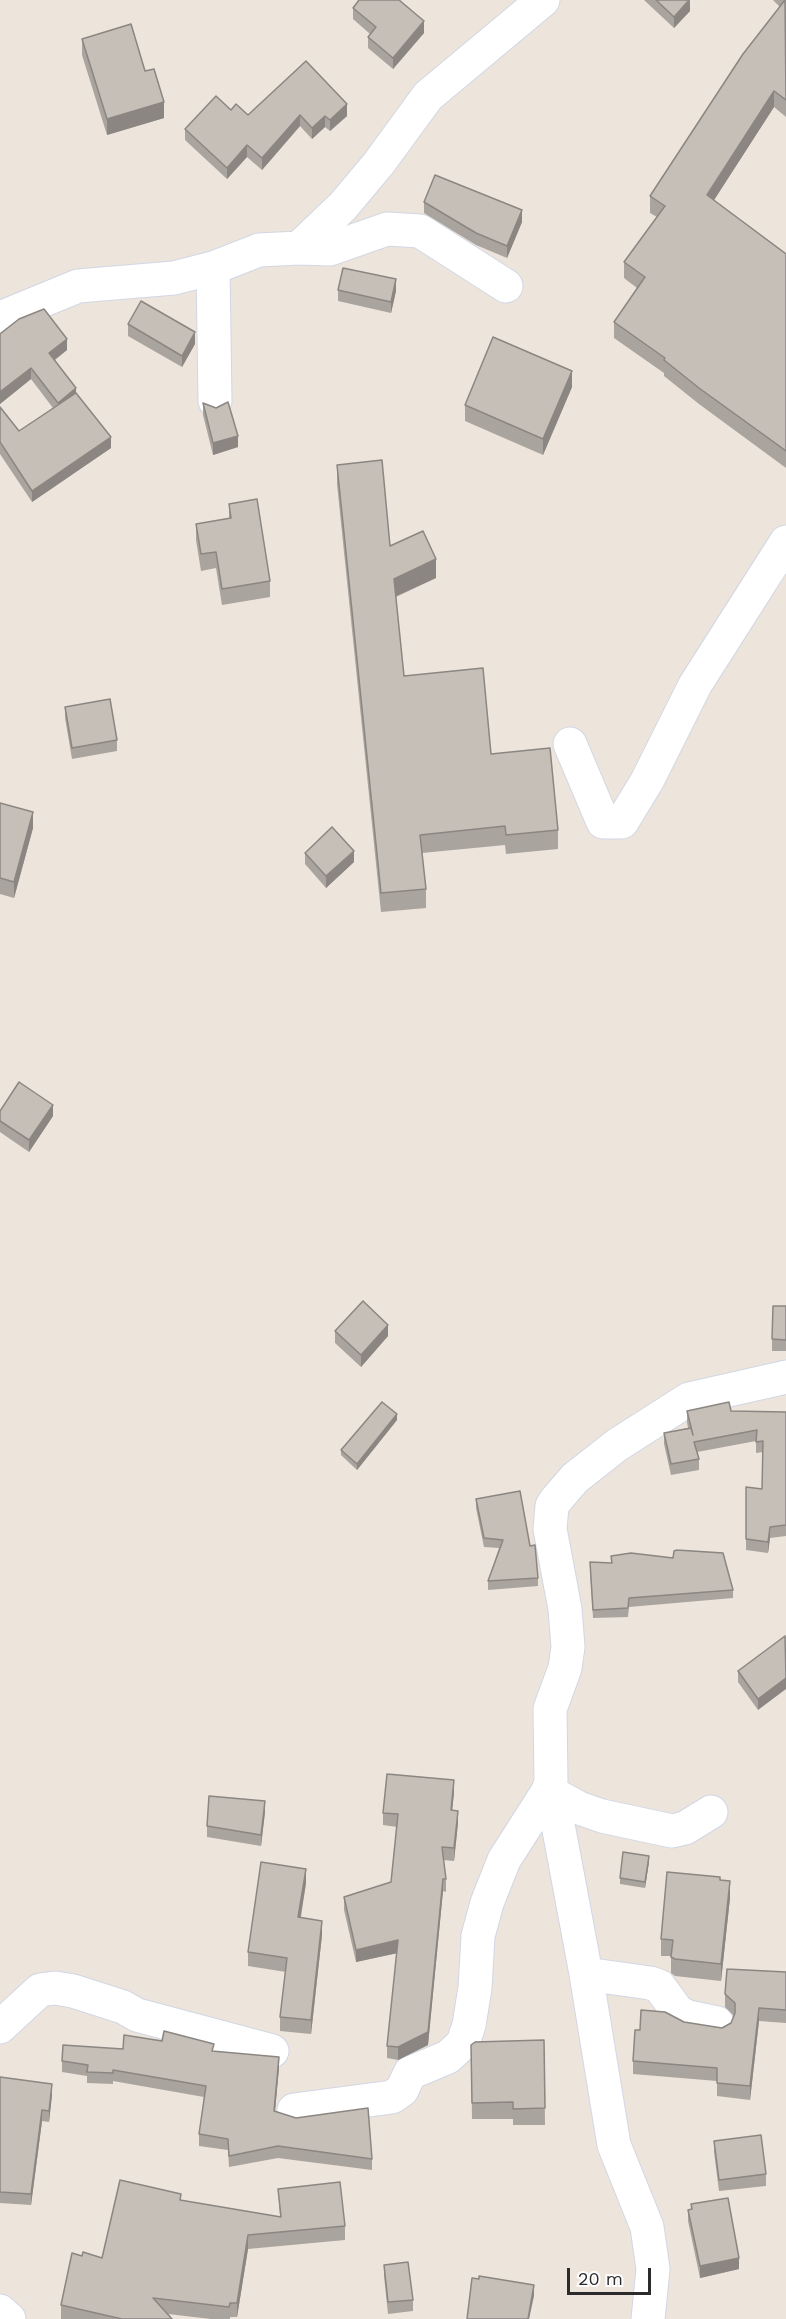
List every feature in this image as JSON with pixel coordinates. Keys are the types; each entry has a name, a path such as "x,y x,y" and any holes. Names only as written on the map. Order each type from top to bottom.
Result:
{"street":[{"path":"299,248 343,206 380,163 428,96 543,0"},
{"path":"2,314 78,286 174,278 213,268 259,250 330,249 387,229 420,231 506,286"},
{"path":"213,268 214,402"},
{"path":"570,744 603,822 622,822 647,781 695,685 786,542"},
{"path":"648,2319 653,2269 647,2227 614,2145 560,1830 548,1791 550,1708 565,1668 568,1647 566,1609 550,1529 552,1506 575,1478 617,1445 689,1399 786,1377"},
{"path":"548,1791 579,1808 602,1816 672,1831 685,1828 711,1812"},
{"path":"294,2110 392,2097 402,2090 410,2073 448,2057 463,2043 469,2025 475,1988 478,1936 488,1903 504,1860 548,1791"},
{"path":"586,1974 659,1986 678,2012 688,2017 717,2023"},
{"path":"0,2027 40,1990 55,1989 73,1991 123,2007 138,2015 272,2051"},
{"path":"0,2311 9,2319"}],"building":[{"path":"359,0 399,0 424,21 393,58 368,37 376,27 353,8"},
{"path":"656,0 689,0 674,17"},
{"path":"785,0 786,100 774,91 707,195 786,254 786,451 699,388 664,360 665,358 614,322 645,277 624,262 665,206 650,196 743,54"},
{"path":"131,24 145,71 154,69 164,102 107,119 82,39"},
{"path":"306,61 347,104 330,120 325,116 312,128 300,115 262,158 247,145 227,168 185,129 216,96 231,110 236,104 248,115"},
{"path":"435,175 522,210 507,246 476,233 424,202"},
{"path":"343,268 396,279 391,302 338,290"},
{"path":"141,301 195,332 182,356 128,324"},
{"path":"44,309 67,339 49,353 76,388 58,403 31,368 0,392 0,334 19,319"},
{"path":"493,337 572,371 543,439 465,405"},
{"path":"76,393 111,437 32,491 0,442 0,407 19,431"},
{"path":"228,402 238,436 213,443 203,403 216,408"},
{"path":"382,460 390,546 423,531 436,559 394,579 404,676 483,668 491,754 550,748 558,830 506,835 505,826 420,835 426,889 381,893 337,465"},
{"path":"257,499 270,581 222,589 216,552 201,554 196,524 231,518 229,504"},
{"path":"110,699 117,740 72,748 65,707"},
{"path":"0,803 33,812 14,882 0,878"},
{"path":"332,827 354,851 326,876 305,853"},
{"path":"19,1082 53,1105 29,1140 0,1121 0,1111"},
{"path":"363,1301 388,1325 361,1355 335,1331"},
{"path":"773,1306 786,1306 786,1340 772,1339"},
{"path":"382,1402 397,1414 357,1464 341,1450"},
{"path":"729,1402 731,1411 786,1412 786,1525 770,1527 768,1542 746,1539 746,1487 762,1489 763,1441 756,1442 757,1430 694,1442 699,1459 671,1464 664,1433 691,1428 693,1435 687,1411"},
{"path":"520,1491 530,1546 535,1545 538,1578 488,1581 503,1540 484,1538 476,1499"},
{"path":"674,1551 723,1553 733,1590 629,1598 628,1608 593,1610 590,1562 612,1563 611,1556 631,1553 673,1558"},
{"path":"785,1636 786,1678 758,1699 738,1671"},
{"path":"387,1774 454,1780 451,1810 458,1811 454,1848 442,1847 446,1879 443,1879 428,2032 398,2047 387,2046 398,1940 356,1950 344,1897 391,1882 398,1814 383,1813"},
{"path":"209,1796 265,1801 261,1835 207,1826"},
{"path":"623,1852 649,1856 645,1882 620,1878"},
{"path":"261,1862 306,1869 298,1917 322,1921 311,2020 280,2017 287,1958 248,1952"},
{"path":"667,1872 720,1877 720,1880 730,1881 721,1964 671,1957 673,1940 661,1939"},
{"path":"727,1969 786,1972 786,2010 759,2008 750,2086 717,2083 717,2068 633,2061 635,2030 640,2030 641,2010 665,2012 684,2022 722,2028 731,2023 735,2013 735,2003 725,1994"},
{"path":"164,2031 214,2044 212,2051 279,2057 274,2111 296,2118 368,2108 372,2159 278,2146 229,2156 228,2139 199,2134 206,2086 113,2070 113,2073 87,2072 88,2065 62,2061 63,2045 123,2049 124,2035 162,2041"},
{"path":"544,2040 545,2108 513,2109 513,2102 472,2103 471,2045 475,2042"},
{"path":"0,2077 52,2084 49,2111 42,2110 31,2194 0,2192"},
{"path":"761,2135 766,2174 719,2180 714,2141"},
{"path":"120,2180 181,2194 180,2200 281,2217 278,2189 340,2182 345,2226 248,2235 237,2303 230,2303 229,2307 153,2298 172,2319 122,2319 61,2305 72,2253 82,2256 83,2252 102,2258"},
{"path":"728,2198 739,2258 700,2266 688,2210 692,2209 691,2204"},
{"path":"408,2262 413,2300 388,2302 384,2265"},
{"path":"479,2276 534,2285 528,2319 467,2319 472,2278 479,2279"}]}
